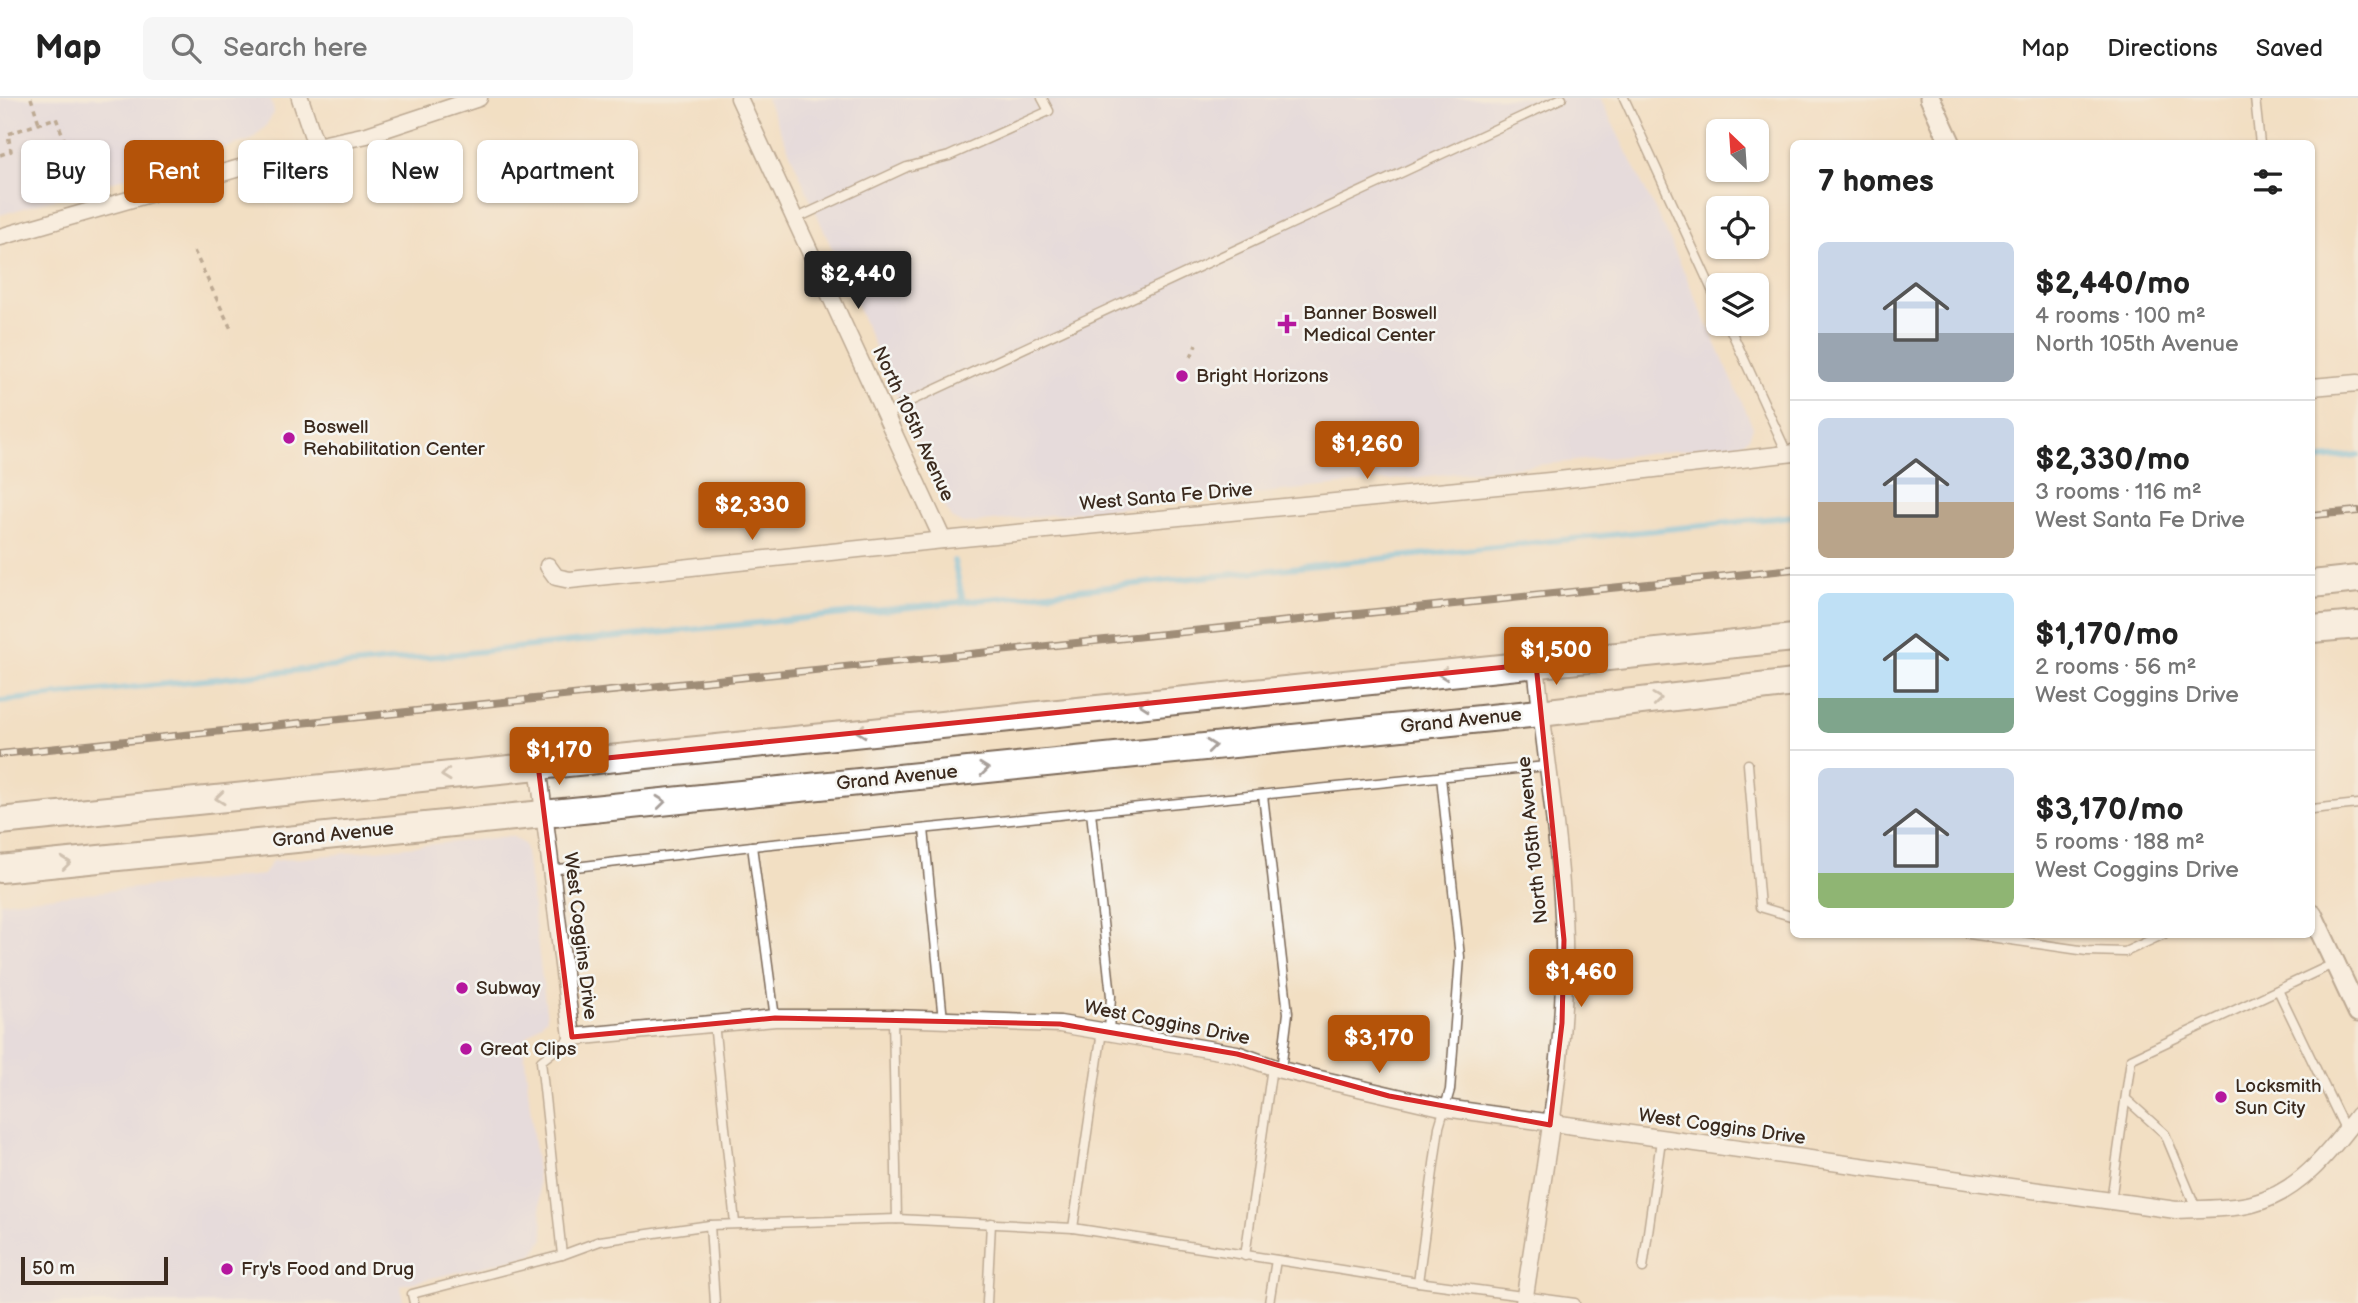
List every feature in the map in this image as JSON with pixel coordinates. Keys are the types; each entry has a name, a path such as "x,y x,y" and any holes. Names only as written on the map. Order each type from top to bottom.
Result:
{"highway":[{"path":"2315,583 2358,579"},
{"path":"2315,629 2358,625"},
{"path":"0,821 1790,638"},
{"name":"Grand Avenue","path":"0,869 1540,713 1790,683"}],"street":[{"path":"300,98 314,140"},
{"path":"344,140 367,135 479,98"},
{"name":"North 105th Avenue","path":"739,98 943,540"},
{"path":"1930,98 1949,140"},
{"path":"0,237 238,168"},
{"path":"2315,387 2358,383"},
{"name":"West Santa Fe Drive","path":"548,566 556,578 570,580 943,540 1550,481 1790,453"},
{"name":"North 105th Avenue","path":"1524,1300 1550,1125 1561,1033 1564,967 1561,897 1536,664"},
{"name":"West Coggins Drive","path":"538,765 572,1037 775,1018 893,1018 1060,1024 1237,1054 1276,1069 1445,1108 1550,1125 2176,1210 2253,1204 2291,1186 2326,1157 2358,1115"},
{"path":"2315,920 2358,1012"}],"lane":[{"path":"795,219 907,167 949,156 1049,111 1042,98"},
{"path":"886,416 902,405 1562,98"},
{"path":"1624,98 1706,277"},
{"path":"2255,98 2260,140"},
{"path":"1734,336 1790,453"},
{"path":"1748,764 1760,907 1790,916"},
{"path":"550,870 752,846 1546,766"},
{"path":"1418,1282 1450,1090 1460,957 1441,777"},
{"path":"1245,1256 1288,1013 1263,795"},
{"path":"2315,809 2358,804"},
{"path":"1073,1228 1111,996 1091,812"},
{"path":"924,829 943,1020"},
{"path":"752,846 775,1018"},
{"path":"1997,938 2087,951 2125,953 2156,938"},
{"path":"2111,1201 2131,1059 2335,963"},
{"path":"2278,990 2346,1131"},
{"path":"893,1018 897,1219"},
{"path":"713,1023 735,1223"},
{"path":"562,1255 541,1061 572,1037"},
{"path":"2126,1099 2165,1134 2196,1209"},
{"path":"1643,1268 1661,1140"},
{"path":"414,1303 412,1294 562,1255 600,1241 735,1223 897,1219 1073,1228 1524,1300 1576,1303"},
{"path":"987,1303 991,1223"},
{"path":"710,1225 715,1303"},
{"path":"1269,1303 1276,1260"}],"path":[{"path":"31,98 39,123"},
{"path":"0,155 11,151 8,134 57,118 65,140"},
{"path":"194,251 232,331"},
{"path":"1191,357 1196,344"}],"highlighted area":[{"path":"1536,664 1564,940 1562,1023 1550,1125 1389,1096 1237,1054 1060,1024 775,1018 572,1037 538,765"}],"shaded area":[{"path":"0,98 270,98 274,112 265,127 251,140 238,140 238,144 224,148 224,140 124,140 124,178 110,182 110,140 21,140 21,203 40,203 0,215"},
{"name":"Banner Boswell Medical Center","path":"766,98 1600,98 1667,234 1706,322 1706,336 1712,336 1753,427 1749,437 1741,444 963,524 953,519 946,509"},
{"path":"512,836 525,845 547,1018 523,1040 544,1239 533,1255 401,1285 403,1303 0,1303 0,902 263,875 272,861"}],"waterway":[{"path":"2315,460 2358,455"},
{"path":"0,701 1790,516"},
{"path":"954,561 963,601"}],"railway":[{"path":"2315,515 2358,511"},
{"path":"0,754 1790,569"}],"place":[{"name":"Banner Boswell Medical Center","path":"1287,324"},
{"name":"Bright Horizons","path":"1182,376"},
{"name":"Boswell Rehabilitation Center","path":"289,438"},
{"name":"Subway","path":"462,988"},
{"name":"Great Clips","path":"466,1049"},
{"name":"Locksmith Sun City","path":"2221,1097"},
{"name":"Fry's Food and Drug","path":"227,1269"}]}
